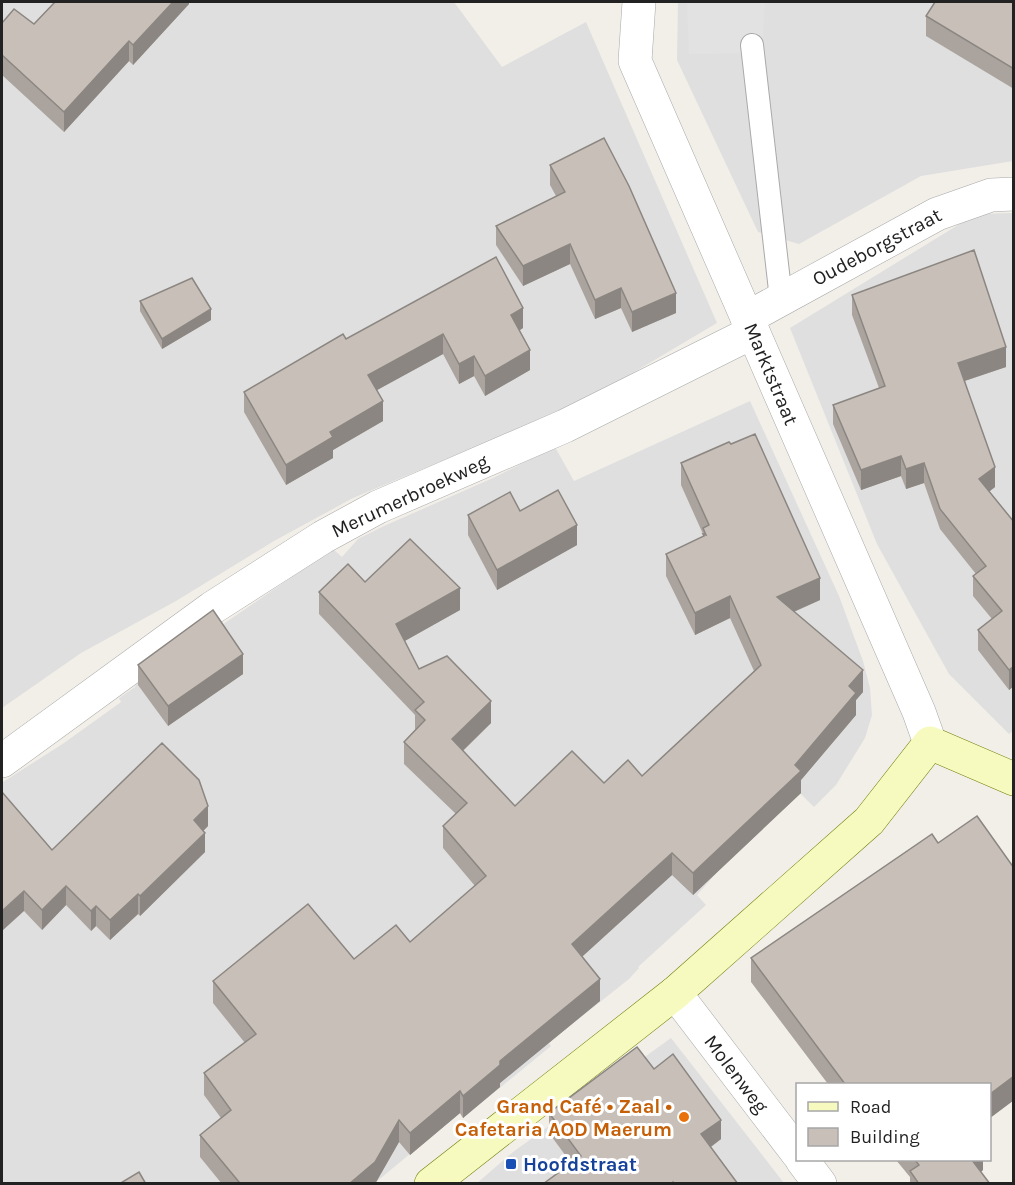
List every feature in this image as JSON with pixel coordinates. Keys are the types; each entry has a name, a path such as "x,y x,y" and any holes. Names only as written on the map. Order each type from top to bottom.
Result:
{"street":[{"name":"Marktstraat","path":"639,2 635,61 914,701 930,743"},
{"name":"Oudeborgstraat","path":"750,325 781,299 937,214 991,195 1014,194"},
{"name":"Merumerbroekweg","path":"2,761 212,608 323,537 378,507 565,426 750,325"},
{"path":"431,1184 675,993 869,821 930,743 1014,779"},
{"name":"Molenweg","path":"675,993 796,1151"},
{"path":"803,1161 820,1184"}],"lane":[{"path":"752,45 781,299"}],"shaded area":[{"path":"2,2 454,2 502,67 586,22 717,323 587,400 353,498 274,541 176,601 81,653 2,708"},
{"path":"678,2 1013,2 1013,161 921,176 799,244 758,232 677,60"},
{"path":"687,2 765,2 762,53 689,54"},
{"path":"1013,213 1014,730 1009,734 949,674 877,544 790,328 976,214"},
{"path":"750,401 839,596 863,661 870,688 872,715 865,738 836,785 814,807 800,793 719,870 697,895 706,905 638,967 629,979 551,1041 549,1043 551,1046 463,1118 459,1113 375,1183 2,1183 2,781 64,743 121,702 119,698 137,683 333,549 342,557 358,539 493,478 555,447 574,481"},
{"path":"671,1038 784,1183 476,1184 513,1152"}],"building":[{"path":"55,2 173,2 133,45 129,41 64,112 2,55 2,23 14,9 34,24"},
{"path":"935,2 1014,2 1014,69 926,16"},
{"path":"604,138 629,186 676,293 632,312 621,288 595,300 570,244 523,266 496,226 565,192 550,165"},
{"path":"974,250 1006,347 958,363 995,467 979,479 1014,522 1014,666 1009,670 978,630 1002,611 973,576 986,566 940,509 924,463 906,469 901,456 861,470 833,405 885,386 852,295"},
{"path":"496,257 523,308 511,315 530,350 485,376 474,356 459,364 443,334 368,375 383,401 330,432 333,437 286,465 244,392 343,334 346,339"},
{"path":"192,278 211,309 162,339 140,301"},
{"path":"755,434 820,578 777,597 863,670 849,686 856,693 795,765 801,771 693,873 672,853 572,944 600,979 500,1061 500,1065 463,1096 460,1091 410,1133 399,1120 375,1162 349,1184 237,1184 239,1182 200,1135 231,1110 204,1073 256,1034 213,981 308,904 354,959 396,925 410,942 486,876 443,826 467,803 404,742 425,720 415,710 424,702 319,592 348,564 365,582 410,539 460,588 396,624 419,669 447,656 491,701 452,739 515,806 572,751 604,783 628,760 642,776 761,665 730,596 695,613 666,554 704,536 703,534 706,535 703,528 709,525 681,463 729,442 731,444"},
{"path":"558,490 577,525 497,570 468,515 510,492 520,511"},
{"path":"213,610 243,654 168,706 138,665"},
{"path":"162,743 199,780 208,806 194,820 205,833 140,896 138,894 110,920 96,906 91,911 66,886 42,910 24,891 2,911 2,792 52,850"},
{"path":"977,816 1014,868 1014,1076 991,1093 991,1083 844,1083 751,958 932,834 938,843"},
{"path":"637,1047 654,1069 673,1054 721,1120 701,1134 738,1184 674,1184 673,1182 671,1184 543,1184 581,1156 549,1113"},
{"path":"916,1161 973,1161 990,1184 919,1184 910,1171 919,1165"},
{"path":"139,1172 146,1184 119,1184"}],"place":[{"name":"Grand Café • Zaal • Cafetaria AOD Maerum","path":"684,1117"},
{"name":"Hoofdstraat","path":"511,1164"}]}
